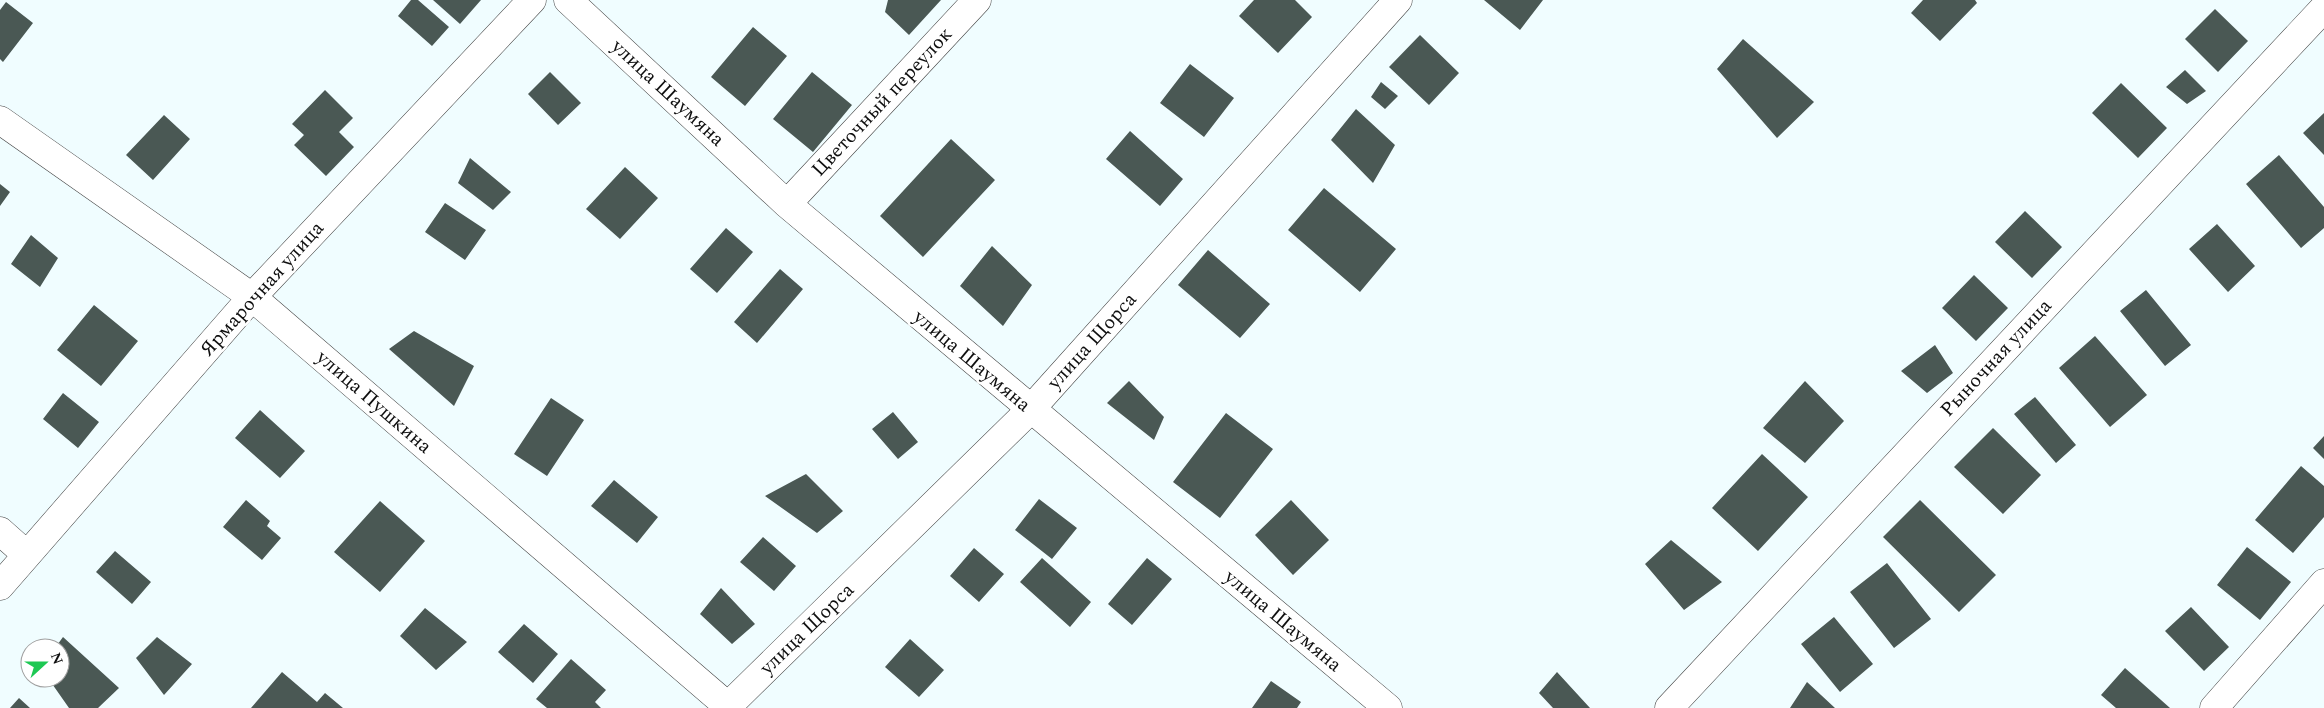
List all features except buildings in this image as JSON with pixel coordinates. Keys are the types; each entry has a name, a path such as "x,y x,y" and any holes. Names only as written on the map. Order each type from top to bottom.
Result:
{"street":[{"name":"Ярмарочная улица","path":"0,586 252,297 532,0"},
{"name":"улица Шаумяна","path":"568,0 787,204 1030,410 1388,708"},
{"name":"Цветочный переулок","path":"787,204 977,0"},
{"name":"улица Щорса","path":"728,707 1030,410 1398,0"},
{"name":"Рыночная улица","path":"1669,708 2324,8"},
{"name":"улица Пушкина","path":"0,120 252,297 728,707"},
{"path":"0,531 27,555"},
{"path":"2214,708 2324,584"}]}
